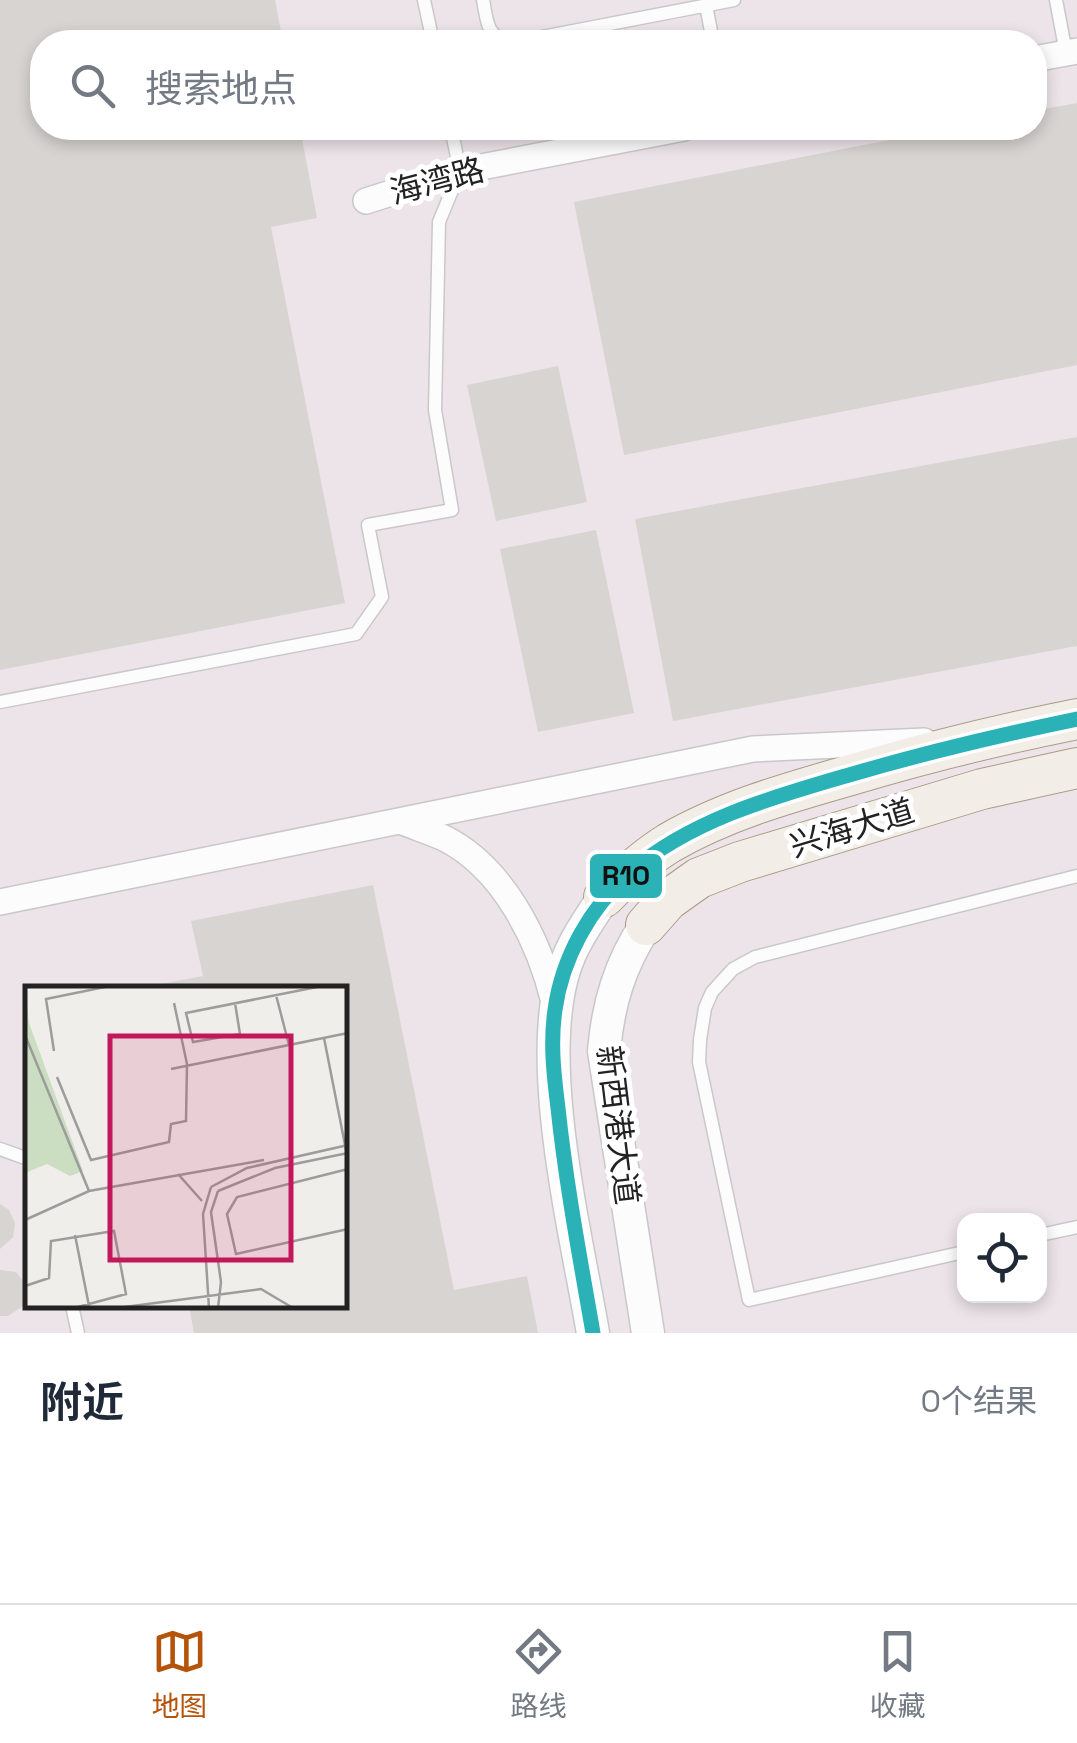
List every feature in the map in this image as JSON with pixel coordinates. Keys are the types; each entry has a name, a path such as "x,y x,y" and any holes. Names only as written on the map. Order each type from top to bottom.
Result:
{"main road":[{"name":"兴海大道","path":"604,897 666,845 708,823 818,784 988,737 1077,718"},
{"name":"兴海大道","path":"646,925 668,900 700,878 740,862 982,788 1077,768"}],"street":[{"path":"1047,57 1072,52"},
{"name":"海湾路","path":"366,201 460,171 621,140"},
{"path":"0,902 753,750 988,737"},
{"path":"400,821 446,840 472,858 498,885 535,942 556,1006"},
{"name":"新西港大道","path":"593,1333 558,1115 554,1058 556,1006 564,968 604,897"},
{"name":"新西港大道","path":"646,925 628,952 617,979 604,1050 648,1333"}],"lane":[{"path":"424,0 430,30"},
{"path":"482,0 489,30"},
{"path":"579,30 734,0"},
{"path":"1056,0 1072,52"},
{"path":"706,6 711,30"},
{"path":"0,702 356,634 382,597 368,525 452,510 435,410 439,222 460,171 454,140"},
{"path":"957,1254 749,1300 700,1062 705,1008 721,980 756,957 1077,876"},
{"path":"0,1149 25,1159"},
{"path":"1047,1233 1077,1227"},
{"path":"72,1308 78,1333"}],"shaded area":[{"path":"0,0 1077,0 1077,1333 0,1333"}],"building":[{"path":"0,0 275,0 281,30 30,30 30,140 302,140 317,218 271,227 345,603 0,670"},
{"path":"1077,103 1077,365 624,455 574,202 889,140 1047,140 1047,109"},
{"path":"558,366 587,502 496,521 467,385"},
{"path":"1077,437 1077,646 673,721 635,519"},
{"path":"596,530 634,713 538,732 500,549"},
{"path":"373,885 454,1290 527,1276 538,1333 194,1333 189,1308 348,1308 348,986 150,986 203,976 191,921"},
{"path":"0,1204 9,1210 15,1223 13,1237 0,1249"},
{"path":"0,1270 16,1272 25,1283 25,1305 8,1316 0,1316"}],"transit line":[{"name":"R10","path":"593,1333 565,1165 553,1035 564,972 580,935 602,902 653,854 733,812 905,759 1077,719"}]}
